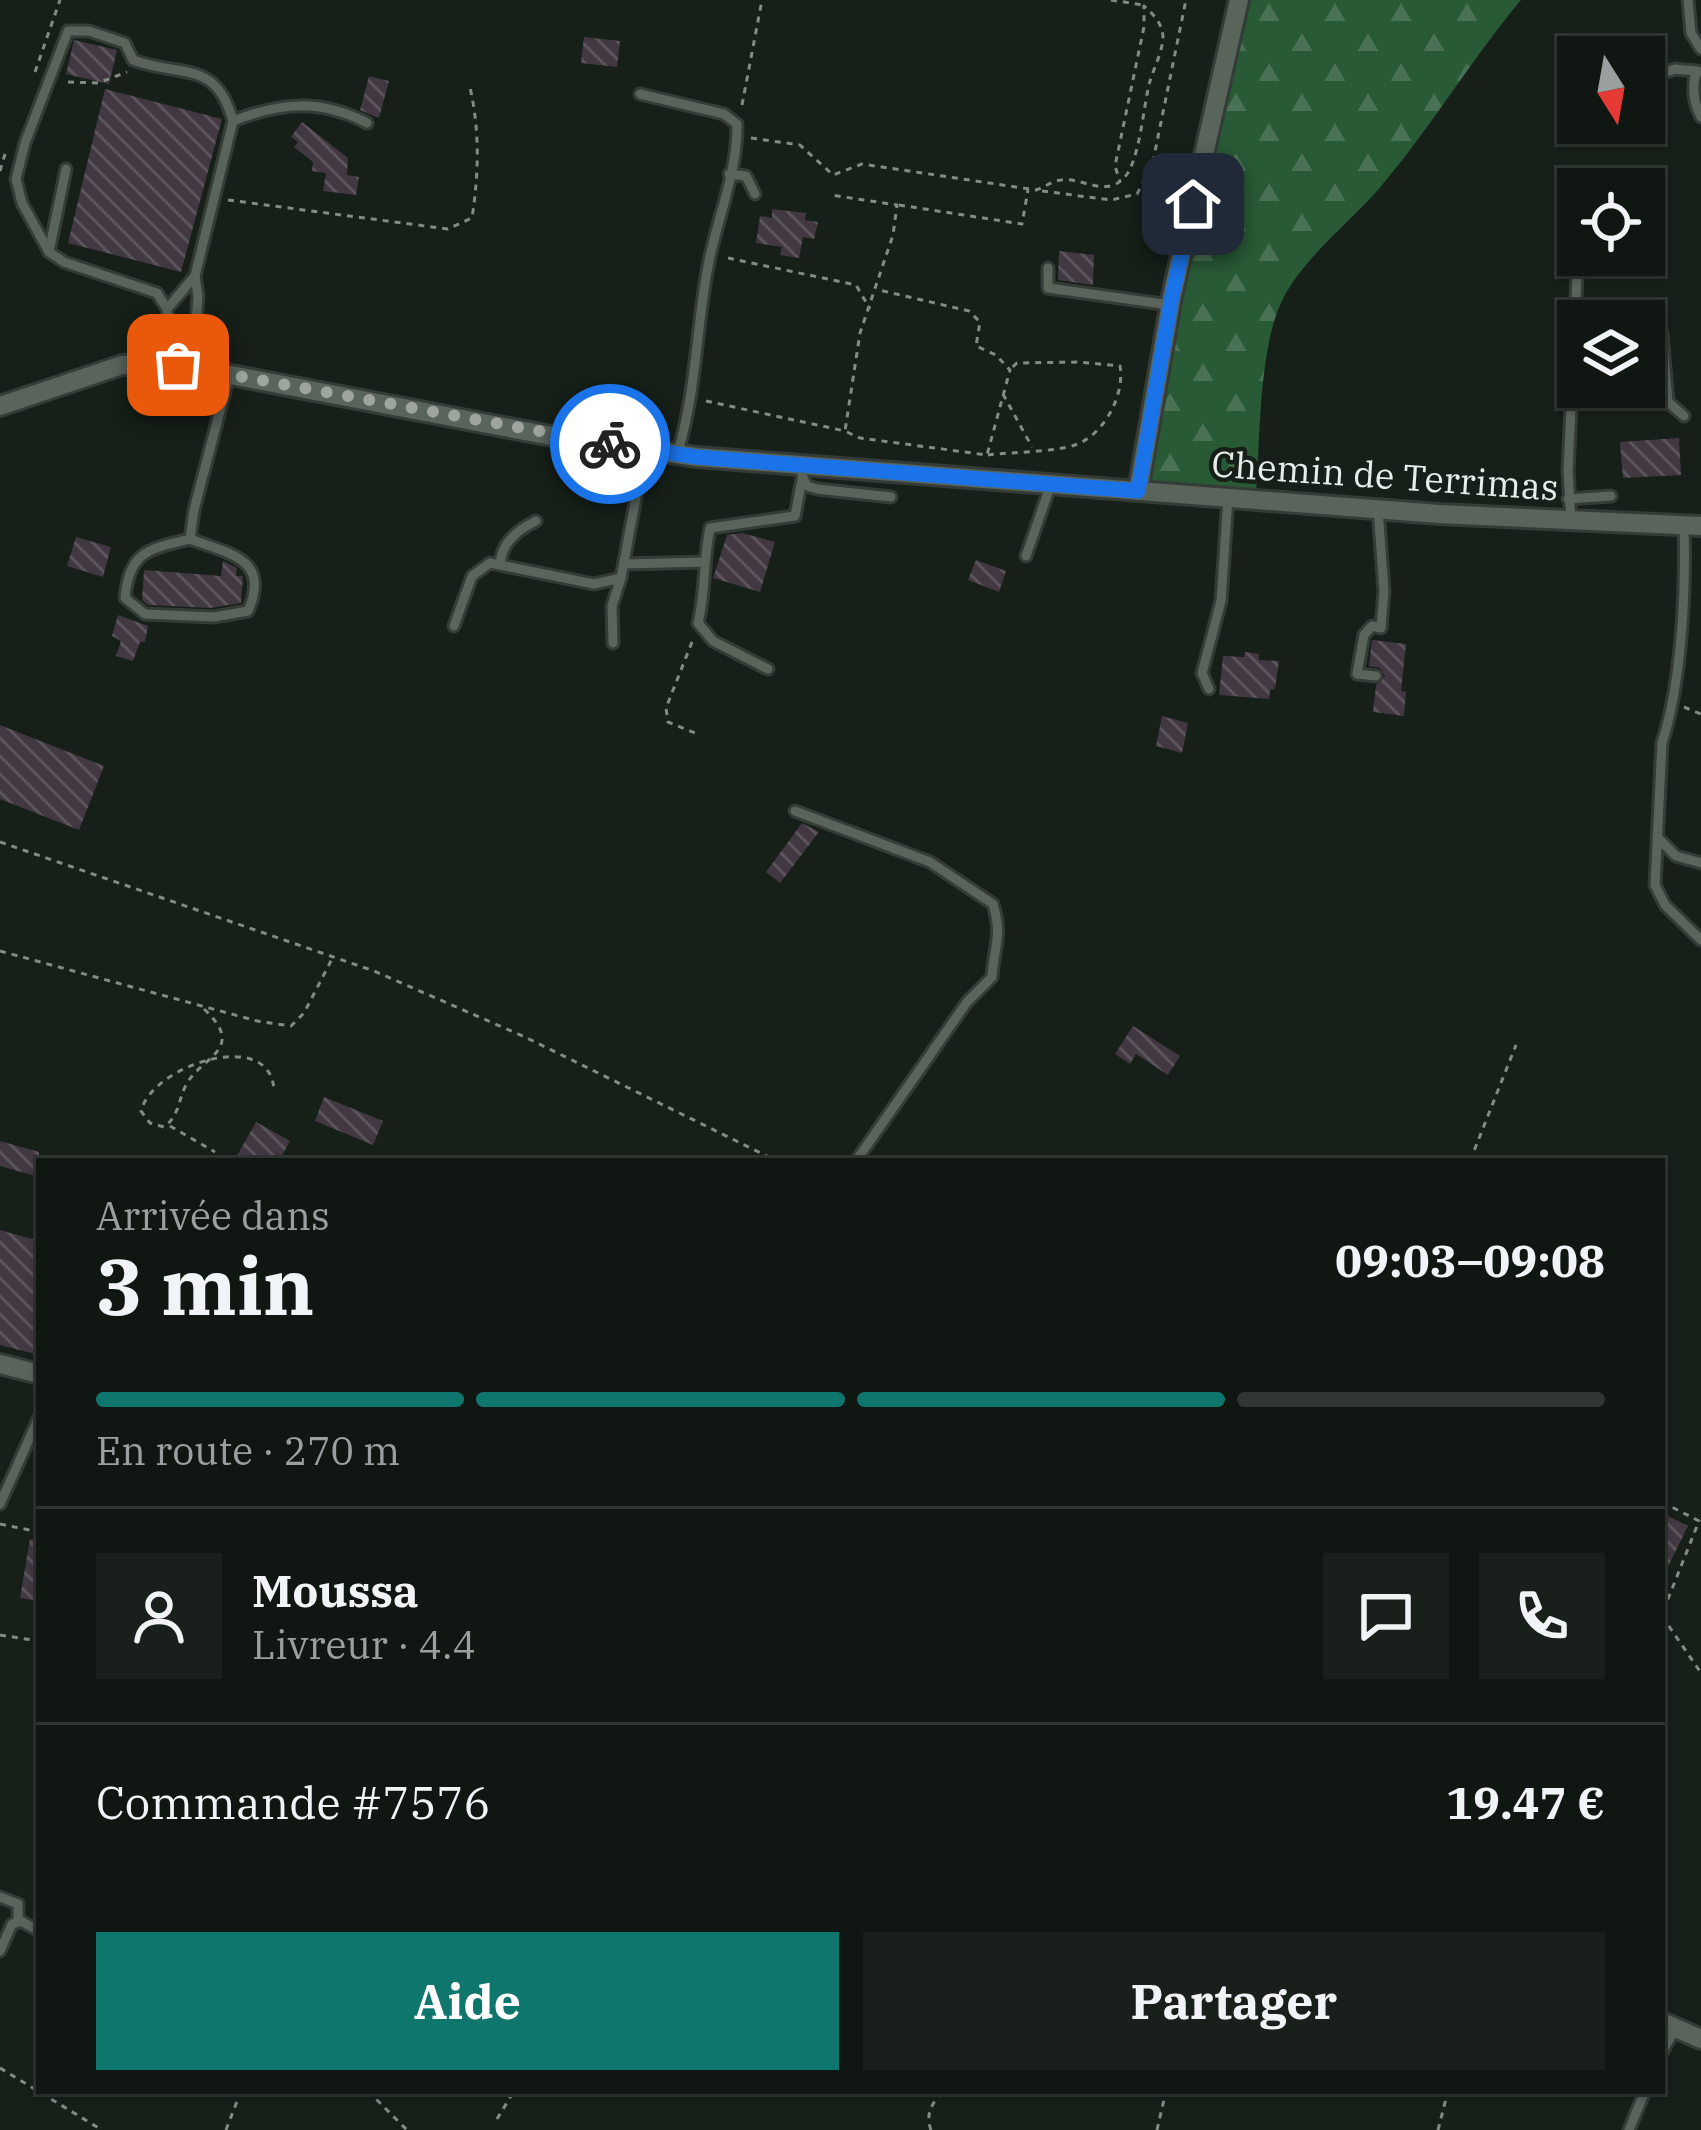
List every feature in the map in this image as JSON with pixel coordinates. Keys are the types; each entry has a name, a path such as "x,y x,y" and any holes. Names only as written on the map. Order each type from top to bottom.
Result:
{"street":[{"path":"1138,491 1170,305 1239,0"},
{"name":"Chemin de Terrimas","path":"0,406 122,365 162,365 645,449 802,471 1692,525"},
{"path":"0,1364 36,1373"},
{"path":"1669,2025 1701,2039"}],"lane":[{"path":"1688,0 1691,33 1701,49"},
{"path":"162,365 169,337 167,309 157,293 64,262 49,252 31,225 16,178 68,31 89,32 125,44 133,60 214,80 228,101 233,121 195,276 199,296 193,368"},
{"path":"1665,72 1698,71 1694,103 1701,116"},
{"path":"640,94 724,114 737,124 706,279 686,425 677,454"},
{"path":"233,121 258,111 314,103 367,123"},
{"path":"49,252 66,169"},
{"path":"729,174 746,176 755,194"},
{"path":"1048,268 1048,288 1170,305"},
{"path":"167,309 195,276"},
{"path":"1665,374 1667,402 1684,416"},
{"path":"190,539 229,376"},
{"path":"1571,521 1572,408"},
{"path":"613,644 612,606 645,449"},
{"path":"802,471 807,486 891,497"},
{"path":"769,669 712,641 698,623 705,583 703,562 710,528 795,516 802,471"},
{"path":"1026,556 1051,484"},
{"path":"1568,499 1611,496"},
{"path":"1209,689 1202,673 1222,602 1228,498"},
{"path":"1376,676 1358,674 1364,635 1372,626 1381,628 1384,591 1378,509"},
{"path":"500,565 501,552 520,529 536,521"},
{"path":"1692,525 1662,743 1655,885 1666,905 1701,940"},
{"path":"190,539 245,561 256,576 248,611 214,617 145,614 125,598 128,572 143,553 190,539"},
{"path":"624,563 703,562"},
{"path":"454,626 472,576 490,563 594,584 621,578"},
{"path":"795,812 930,862 993,904 1001,933 992,977 967,1001 858,1158"},
{"path":"1657,838 1676,856 1701,863"},
{"path":"0,1504 36,1424"},
{"path":"0,1897 18,1904 18,1922"},
{"path":"0,1951 12,1924 36,1930"},
{"path":"1629,2130 1644,2094"}],"path":[{"path":"737,124 762,0"},
{"path":"1036,190 1055,180 1105,188 1120,182 1133,162 1144,101 1163,38 1157,18 1144,6 1112,0"},
{"path":"737,138 767,137 800,145 833,175 862,164 1111,200 1136,194 1152,166 1186,0"},
{"path":"1120,182 1115,166 1144,27 1144,6"},
{"path":"48,80 98,83 116,79 131,70 133,60"},
{"path":"214,198 448,230 459,227 472,218 477,188 478,124 469,83"},
{"path":"831,195 1022,224 1028,188"},
{"path":"845,431 860,333 893,235 897,205"},
{"path":"719,257 856,285 870,309"},
{"path":"877,289 969,311 980,322 976,346 996,355 1010,370"},
{"path":"700,400 860,438 987,455 1075,445 1099,429 1113,406 1120,366 1017,363 1010,370 987,455"},
{"path":"1003,394 1034,449"},
{"path":"695,733 668,722 666,708 698,623"},
{"path":"0,842 334,956 525,1037 771,1158"},
{"path":"0,951 291,1026 304,1013 334,956"},
{"path":"201,1005 216,1020 220,1047 213,1060 187,1083 175,1119 164,1127 150,1123 141,1111 151,1089 171,1075 213,1060 249,1058 266,1066 274,1091"},
{"path":"1471,1158 1516,1045"},
{"path":"168,1124 215,1152"},
{"path":"1665,1504 1699,1521 1665,1607"},
{"path":"0,1524 36,1531"},
{"path":"1665,1619 1701,1673"},
{"path":"0,1635 36,1641"},
{"path":"0,2068 36,2090"},
{"path":"43,2094 102,2130"},
{"path":"226,2130 240,2094"},
{"path":"371,2094 407,2130"},
{"path":"496,2120 512,2094"},
{"path":"931,2130 932,2103 940,2094"},
{"path":"1157,2130 1165,2094"},
{"path":"1438,2130 1447,2094"}],"green space":[{"path":"1246,0 1521,0 1396,168 1289,288 1268,345 1256,494 1143,485 1179,299"}],"building":[{"path":"584,37 620,41 617,67 581,63"},
{"path":"74,40 117,50 109,84 66,74"},
{"path":"369,76 389,81 379,118 360,110"},
{"path":"105,89 222,119 181,272 68,243"},
{"path":"302,122 348,158 347,175 359,177 356,195 323,191 326,173 312,171 313,162 294,147 298,142 291,137"},
{"path":"772,209 806,213 805,220 818,222 814,239 803,237 799,258 780,255 782,247 756,243 760,216 772,218"},
{"path":"1059,251 1094,255 1093,285 1058,280"},
{"path":"1679,438 1681,475 1623,478 1620,442"},
{"path":"742,533 775,542 760,592 713,578 727,535"},
{"path":"76,537 111,547 103,577 67,566"},
{"path":"976,560 1006,571 999,592 968,580"},
{"path":"223,561 237,568 236,576 243,576 241,603 210,608 148,605 142,600 144,570 221,576"},
{"path":"118,615 148,626 133,661 116,656 121,641 112,636"},
{"path":"1372,640 1406,644 1401,691 1406,692 1404,716 1373,712 1376,685 1385,676 1380,668 1369,666"},
{"path":"1245,652 1259,654 1259,660 1279,661 1269,699 1219,695 1223,656 1244,657"},
{"path":"1162,716 1188,723 1182,753 1156,746"},
{"path":"0,725 104,766 79,830 0,799"},
{"path":"802,823 819,832 780,883 766,872"},
{"path":"1133,1026 1180,1056 1168,1075 1136,1054 1130,1064 1115,1054"},
{"path":"324,1097 383,1121 373,1145 315,1121"},
{"path":"256,1122 290,1141 281,1158 236,1158"},
{"path":"0,1141 39,1152 36,1176 0,1166"},
{"path":"0,1230 36,1240 36,1354 0,1345"},
{"path":"1665,1514 1688,1526 1665,1573"},
{"path":"30,1539 36,1540 36,1601 20,1598"}],"way so far":[{"path":"178,365 610,444"}],"route":[{"path":"610,444 697,457 1138,491 1193,204"}]}
